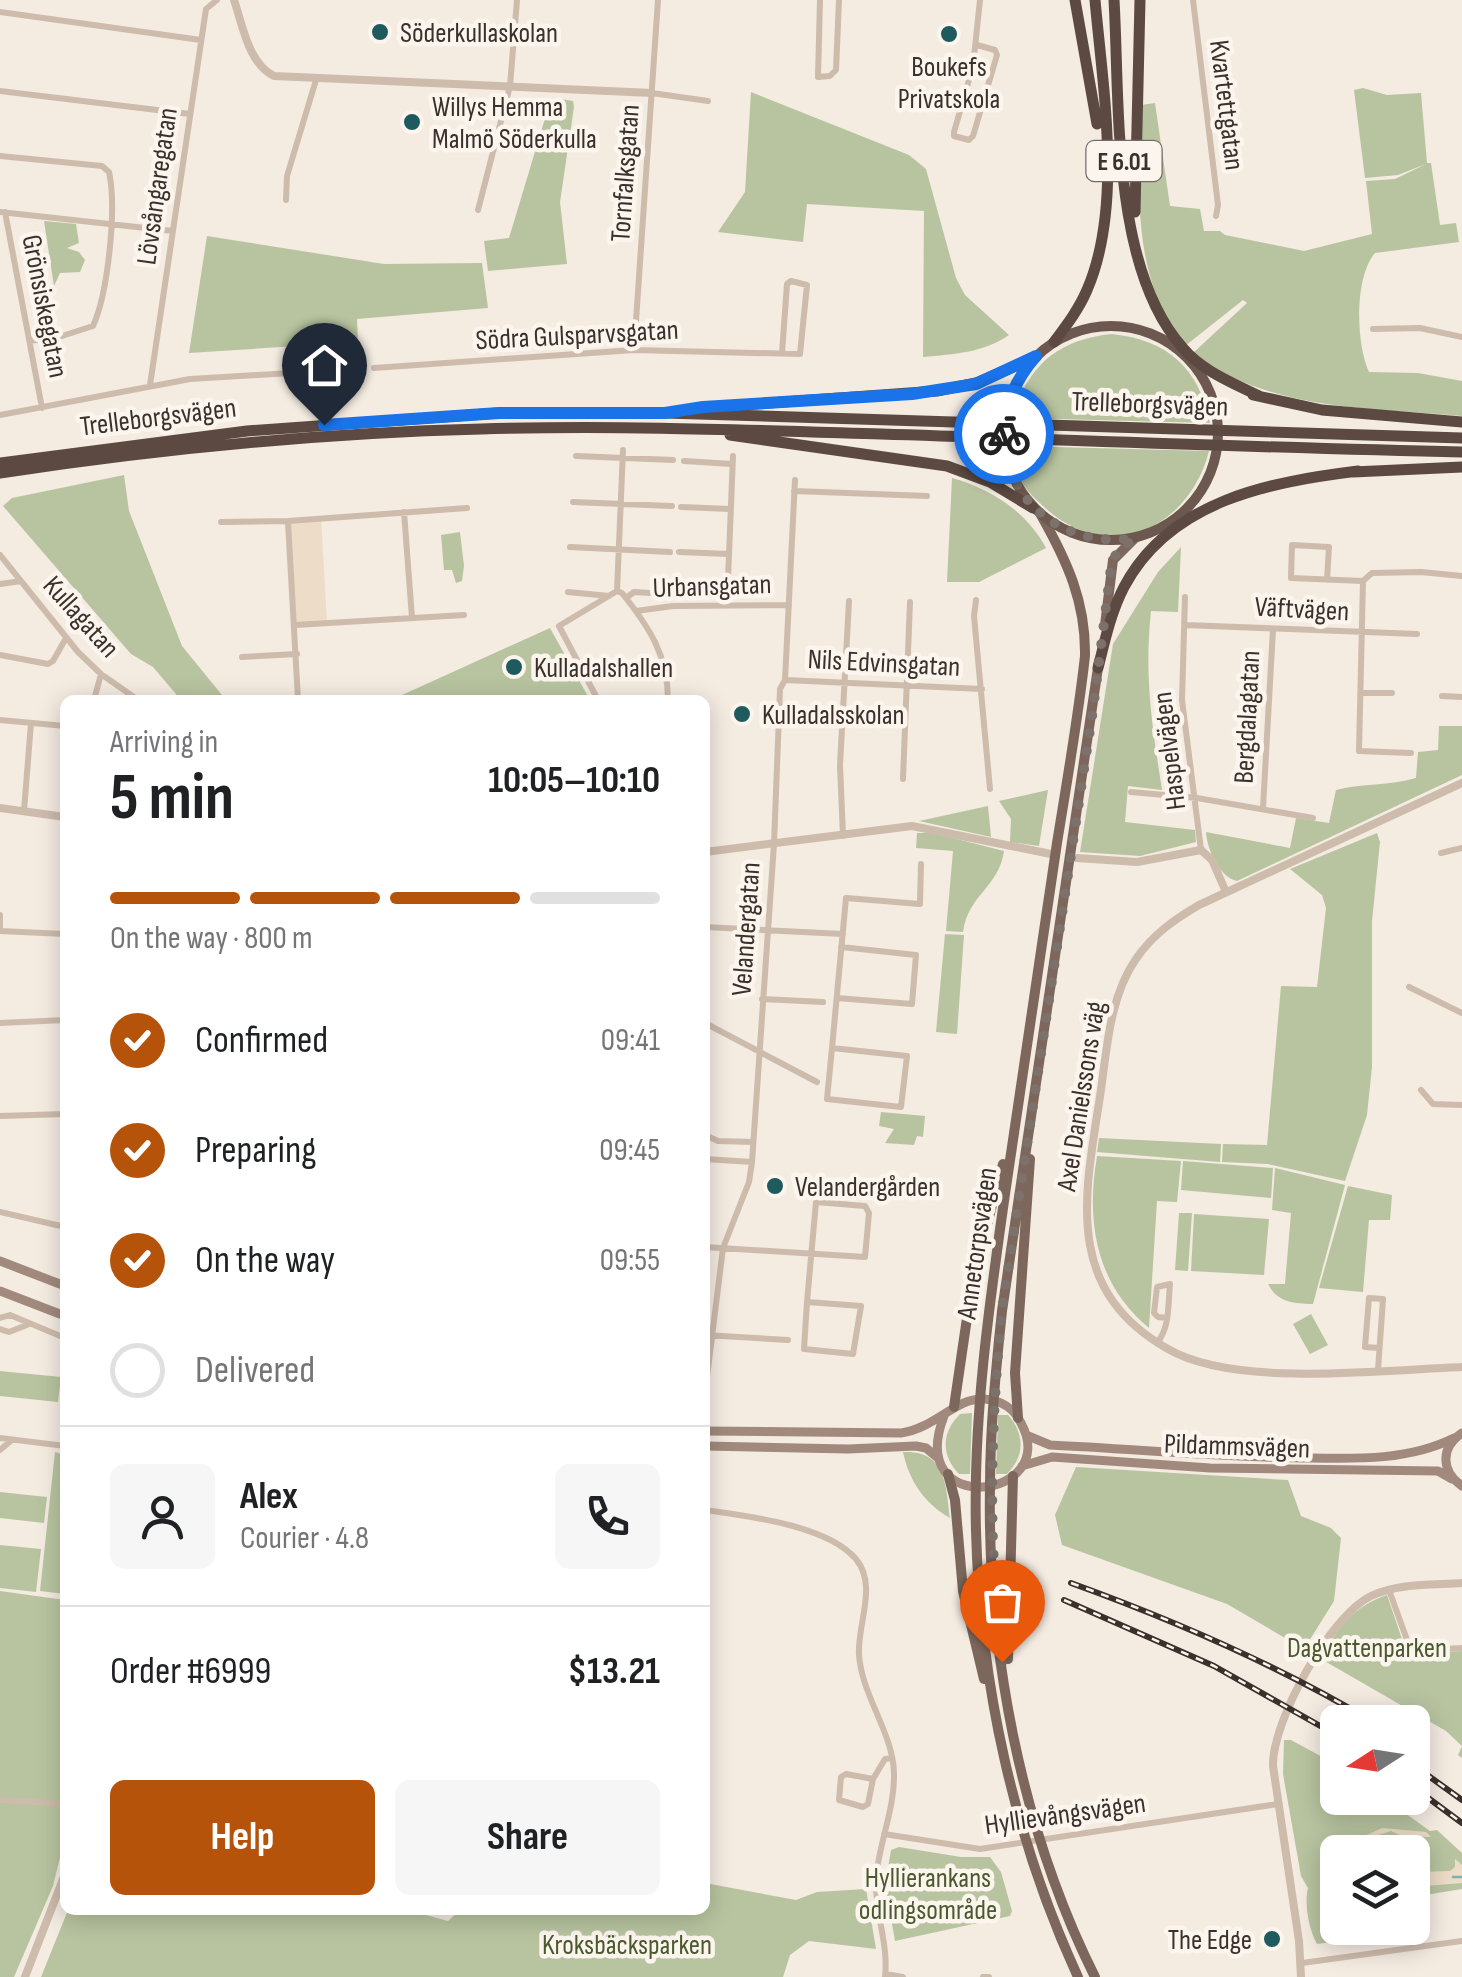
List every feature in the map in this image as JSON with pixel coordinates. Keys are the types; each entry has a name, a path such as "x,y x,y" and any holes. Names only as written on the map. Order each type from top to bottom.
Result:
{"highway":[{"path":"1075,0 1098,124 1102,197 1099,256"},
{"name":"E 6.01","path":"1044,349 1084,297 1099,256 1104,223 1106,160 1096,0"},
{"name":"E 6.01","path":"1114,0 1126,187 1141,277 1182,348 1218,376 1258,396"},
{"path":"1140,0 1135,186 1141,277 1164,334 1190,361 1228,386 1258,396 1322,410 1462,422"},
{"path":"665,413 937,391 976,384 1077,331 1115,326 1140,330 1175,347"},
{"path":"1037,511 1010,471 1004,443 1009,400 1020,376 1044,349"},
{"path":"1185,511 1210,473 1218,444 1213,401 1190,361"},
{"name":"Trelleborgsvägen","path":"0,462 297,426 499,413 665,413 1462,438"},
{"name":"Trelleborgsvägen","path":"0,473 150,453 385,432 592,427 1462,452"},
{"path":"701,428 746,438 947,466 990,482 1062,529 1085,538 1110,541 1162,528 1185,511 1268,480 1462,467"},
{"path":"1098,668 1126,584 1151,550 1181,524 1220,502 1254,490 1358,471"}],"main road":[{"name":"Annetorpsvägen","path":"1037,511 1066,560 1079,596 1085,656 991,1290 977,1436 978,1580 1001,1743 1024,1836 1078,1977"},
{"name":"Annetorpsvägen","path":"1095,1977 1056,1883 1022,1769 998,1626 990,1488 1002,1310 1113,560 1134,538"},
{"path":"1022,1769 1006,1632 1013,1475 1027,1449 1026,1435 1016,1415 1014,1390 1042,1040"},
{"path":"957,1406 973,1277 1022,1075"},
{"path":"0,1261 60,1284"},
{"path":"0,1291 60,1314"},
{"path":"710,1431 914,1431 957,1406 981,1398 997,1401 1016,1415"},
{"path":"940,1460 936,1437 944,1416"},
{"name":"Pildammsvägen","path":"1026,1435 1050,1445 1306,1458 1395,1455 1458,1435"},
{"name":"Pildammsvägen","path":"1458,1435 1446,1454 1458,1485"},
{"path":"710,1446 916,1446 926,1448 940,1460"},
{"name":"Pildammsvägen","path":"940,1460 948,1474 982,1489 1052,1457 1289,1471 1438,1471 1458,1485"},
{"path":"948,1474 955,1500 963,1591 1001,1743"}],"street":[{"path":"234,0 254,56 262,69 274,76 652,93 708,101"},
{"path":"478,210 510,86 518,0"},
{"name":"Tornfalksgatan","path":"634,350 658,0"},
{"path":"820,0 818,76 830,76 836,70 839,0"},
{"path":"977,45 995,50 996,55 973,136 970,140 958,139 954,132 977,45 980,0"},
{"name":"Kvartettgatan","path":"1194,0 1218,204 1216,216"},
{"name":"Lövsångaregatan","path":"150,385 201,40 211,1"},
{"path":"0,12 201,40"},
{"path":"286,200 287,176 316,80"},
{"path":"0,90 190,114"},
{"path":"0,156 102,166 110,172 112,184 112,222 102,294 93,326 30,341"},
{"path":"3,212 172,230"},
{"name":"Grönsiskegatan","path":"3,212 42,408"},
{"path":"803,282 808,285 800,354 782,353 787,284 803,282"},
{"path":"1373,329 1420,328 1462,337"},
{"name":"Södra Gulsparvsgatan","path":"374,368 634,350 782,353"},
{"path":"0,415 150,385 358,368"},
{"path":"576,456 623,454 674,460"},
{"path":"613,593 623,454"},
{"path":"684,461 733,460 727,604"},
{"name":"Velandergatan","path":"710,1323 723,1248 749,1182 752,1162 795,480"},
{"path":"794,491 926,496"},
{"path":"573,502 672,506"},
{"path":"682,507 730,510"},
{"path":"221,522 467,508"},
{"path":"404,512 412,618"},
{"path":"288,521 298,695"},
{"path":"1327,580 1329,547 1292,545 1291,578 1327,580 1421,572 1462,576"},
{"path":"570,547 729,554"},
{"name":"Kullagatan","path":"0,554 66,638 101,674 131,695"},
{"path":"1365,577 1359,751 1411,753"},
{"path":"0,584 22,582"},
{"path":"568,592 613,593 626,598 651,629 664,656 668,695"},
{"path":"626,598 634,592 666,594"},
{"path":"595,695 559,626 613,593"},
{"name":"Haspelvägen","path":"1185,597 1182,700 1201,850 1212,860 1226,892"},
{"path":"843,836 840,764 849,600"},
{"path":"976,600 974,616 990,790"},
{"path":"903,779 910,602"},
{"name":"Urbansgatan","path":"636,611 643,607 789,605"},
{"path":"295,625 464,616"},
{"name":"Väftvägen","path":"1185,625 1417,634"},
{"name":"Bergdalagatan","path":"1263,808 1273,629"},
{"path":"0,655 48,664 66,638"},
{"path":"242,657 297,654"},
{"path":"95,695 101,674"},
{"name":"Nils Edvinsgatan","path":"785,680 982,689"},
{"path":"1361,693 1392,693"},
{"path":"1442,696 1462,697"},
{"path":"0,720 60,726"},
{"path":"24,812 31,724"},
{"name":"Axel Danielssons väg","path":"1461,787 1226,892 1176,919 1135,960 1116,1004 1104,1070 1087,1181 1086,1230 1107,1288 1132,1322 1157,1343 1191,1360 1234,1370 1462,1366"},
{"path":"1130,792 1196,798 1313,818"},
{"path":"0,808 60,816"},
{"path":"710,851 897,828 928,828 1051,854"},
{"path":"1442,853 1462,848"},
{"path":"1076,858 1137,862 1201,850"},
{"path":"832,1048 907,1056 901,1107 827,1099 846,898 920,904 921,864"},
{"path":"0,914 0,932 60,934"},
{"path":"710,927 842,934"},
{"path":"837,998 912,1004 916,954 842,947"},
{"path":"1409,987 1462,1013"},
{"path":"762,999 823,1002"},
{"path":"0,1023 60,1020"},
{"path":"710,1026 816,1082"},
{"path":"1421,1090 1433,1104 1462,1105"},
{"path":"0,1116 60,1114"},
{"path":"710,1137 753,1142"},
{"path":"710,1160 752,1162"},
{"path":"710,1248 812,1252 866,1257 868,1208 816,1202 812,1252 807,1302 804,1350 852,1354 860,1306 807,1302"},
{"path":"0,1212 60,1226"},
{"path":"1157,1343 1165,1334 1170,1284 1160,1284 1154,1313 1158,1318 1166,1318"},
{"path":"1378,1370 1382,1299 1368,1298 1365,1347 1379,1348"},
{"path":"0,1318 10,1315 60,1336"},
{"path":"0,1330 9,1332 28,1324"},
{"path":"710,1335 788,1340"},
{"path":"0,1438 60,1445"},
{"path":"0,1450 13,1440"},
{"path":"710,1511 777,1521 818,1536 850,1554 864,1573 866,1591 859,1659 892,1758 894,1780 876,1891 887,1951 886,1976 904,1977"},
{"path":"1304,1977 1273,1766 1276,1737 1343,1616 1363,1600 1389,1590 1462,1583"},
{"path":"1389,1590 1411,1650 1462,1648"},
{"path":"873,1779 846,1774 841,1777 839,1800 863,1807 868,1804 873,1779 885,1759 892,1758"},
{"path":"0,1800 60,1804"},
{"name":"Hyllievångsvägen","path":"884,1834 972,1849 1278,1804"},
{"path":"24,1977 60,1887"},
{"path":"1302,1962 1462,1941"}],"green space":[{"path":"1363,88 1387,95 1421,93 1427,163 1431,163 1440,225 1456,223 1459,242 1375,253 1360,294 1365,360 1369,372 1418,373 1462,381 1462,416 1322,403 1254,386 1193,353 1247,303 1243,300 1185,346 1155,291 1142,231 1141,105 1155,103 1170,206 1200,209 1204,231 1220,231 1304,251 1372,234 1366,181 1395,179 1426,164 1398,175 1365,178 1354,90"},
{"path":"751,92 909,155 926,169 956,278 965,295 1009,335 979,349 923,357 924,211 807,204 803,242 718,232 745,192"},
{"path":"573,101 574,107 560,202 567,264 488,271 484,241 509,238 550,102"},
{"path":"44,221 76,224 79,243 67,248 79,252 85,260 80,272 60,273 54,286"},
{"path":"207,236 384,264 482,263 488,308 357,319 358,342 189,353"},
{"path":"1112,334 1149,343 1178,360 1198,387 1210,423 1013,418 1026,384 1048,358 1076,342"},
{"path":"1012,446 1209,451 1199,479 1164,519 1142,531 1118,536 1093,534 1067,524 1043,506 1021,480"},
{"path":"124,475 129,511 182,646 222,695 177,695 153,667 131,654 3,506 12,498"},
{"path":"952,478 1006,504 1029,523 1046,548 979,582 947,582"},
{"path":"460,532 464,566 462,581 456,583 452,570 444,570 441,535"},
{"path":"1181,547 1178,612 1151,611 1149,635 1150,701 1162,790 1128,786 1125,822 1195,830 1196,842 1140,856 1080,852 1113,644 1158,572"},
{"path":"550,628 587,695 402,695"},
{"path":"1439,726 1462,726 1462,775 1237,881 1215,861 1206,832 1290,848 1296,818 1329,823 1336,790 1416,778 1418,752 1438,750"},
{"path":"1048,790 1039,846 1010,842 1011,819 999,801"},
{"path":"988,806 991,837 919,821"},
{"path":"917,833 933,833 1004,851 996,874 971,909 963,932 946,931 953,851 916,848"},
{"path":"1377,833 1380,842 1372,921 1372,1067 1367,1115 1345,1181 1268,1164 1222,1162 1223,1144 1267,1145 1281,986 1317,987 1326,908 1322,895 1290,869"},
{"path":"945,934 964,935 957,1034 936,1032"},
{"path":"881,1112 925,1116 923,1137 917,1136 914,1145 885,1143 894,1129 879,1126"},
{"path":"1099,1138 1221,1144 1220,1162 1097,1152"},
{"path":"1097,1156 1181,1161 1177,1202 1157,1201 1149,1328 1117,1291 1099,1250 1093,1204"},
{"path":"1183,1161 1273,1168 1271,1198 1181,1190"},
{"path":"1275,1168 1345,1185 1313,1304 1281,1298 1268,1284 1285,1284 1291,1213 1272,1210"},
{"path":"1348,1186 1392,1195 1390,1220 1369,1220 1363,1292 1319,1288"},
{"path":"1179,1213 1192,1213 1188,1271 1175,1270"},
{"path":"1194,1214 1269,1219 1264,1275 1191,1271"},
{"path":"1311,1314 1328,1345 1310,1354 1293,1324"},
{"path":"0,1371 60,1377 58,1402 0,1396"},
{"path":"972,1413 970,1474 959,1474 946,1452 947,1436 960,1414"},
{"path":"998,1415 1008,1415 1020,1437 1020,1452 1007,1474 996,1474"},
{"path":"55,1452 60,1454 60,1593 40,1591"},
{"path":"903,1452 917,1453 936,1463 945,1482 950,1518 919,1491"},
{"path":"1076,1467 1288,1480 1301,1516 1331,1528 1341,1538 1334,1601 1304,1649 1227,1604 1062,1545 1055,1515"},
{"path":"0,1492 47,1497 44,1523 0,1518"},
{"path":"0,1545 41,1549 36,1592 0,1588"},
{"path":"0,1591 60,1599 60,1857 53,1886 14,1977 0,1977"},
{"name":"Dagvattenparken","path":"1387,1595 1407,1654 1462,1651 1462,1746 1430,1722 1430,1705 1401,1705 1321,1659 1347,1620"},
{"path":"1284,1740 1291,1740 1320,1756 1320,1815 1408,1815 1430,1831 1437,1830 1462,1853 1462,1889 1430,1894 1430,1835 1320,1835 1317,1944 1308,1917 1308,1888 1301,1876 1283,1774"},
{"name":"Hyllierankans odlingsområde","path":"899,1847 961,1857 990,1857 1001,1872 1010,1916 895,1941 885,1885 891,1850"},
{"name":"Kroksbäcksparken","path":"710,1884 796,1900 817,1892 866,1889 876,1949 809,1941 790,1955 783,1977 41,1977 66,1915 426,1915 448,1921 455,1915 710,1915"}],"shaded area":[{"path":"321,518 327,623 295,625 288,521"},
{"path":"1382,1828 1429,1835 1400,1835 1391,1831 1367,1835"},
{"path":"1455,1859 1462,1865 1462,1883 1430,1886 1430,1872 1450,1871 1455,1867"}],"waterway":[{"path":"1453,1877 1462,1877"}],"railway":[{"path":"1071,1583 1225,1645 1343,1705"},
{"path":"1064,1600 1214,1666 1320,1726"},
{"path":"1430,1777 1462,1800"},
{"path":"1430,1799 1462,1823"}],"way so far":[{"path":"1002,1662 990,1488 1002,1310 1111,567 1116,554 1134,538 1085,538 1041,515 1010,471 1004,434"}],"place":[{"name":"Söderkullaskolan","path":"380,32"},
{"name":"Boukefs Privatskola","path":"949,34"},
{"name":"Willys Hemma Malmö Söderkulla","path":"412,122"},
{"name":"Kulladalshallen","path":"514,667"},
{"name":"Kulladalsskolan","path":"742,714"},
{"name":"Velandergården","path":"775,1186"},
{"name":"The Edge","path":"1272,1939"}],"route":[{"path":"324,425 499,413 665,413 703,407 912,394 976,384 1036,356 1020,376 1009,400 1004,434"}]}
